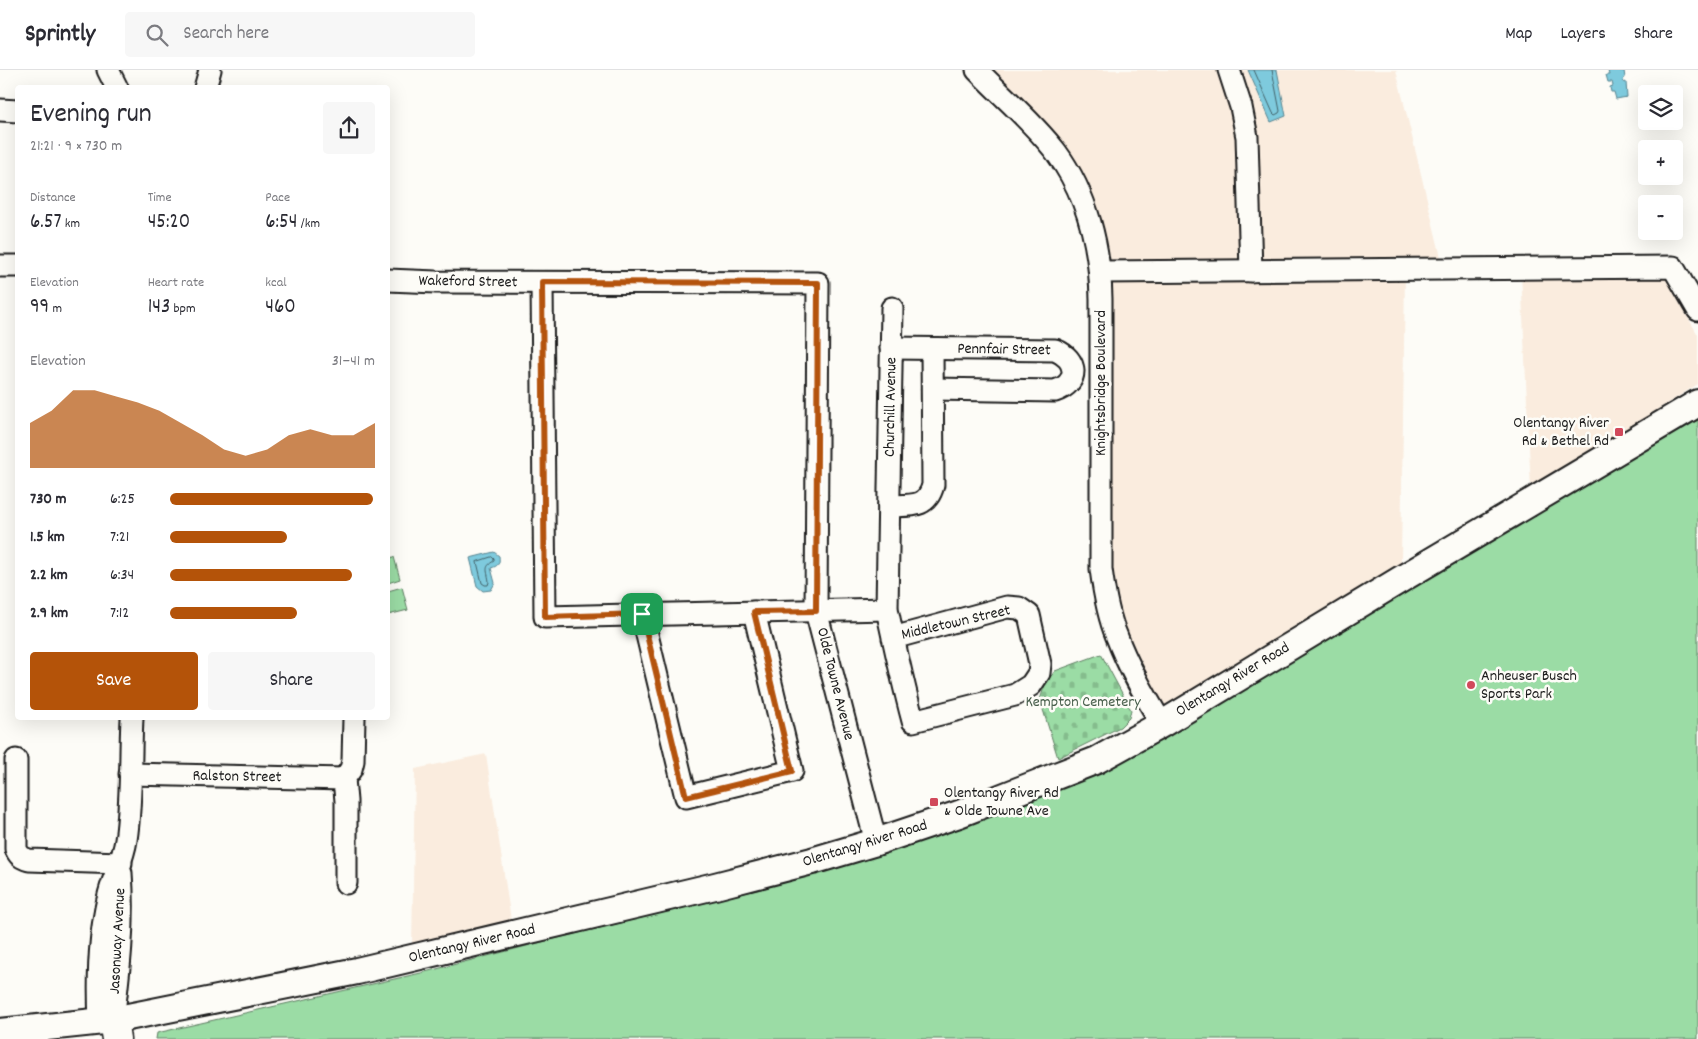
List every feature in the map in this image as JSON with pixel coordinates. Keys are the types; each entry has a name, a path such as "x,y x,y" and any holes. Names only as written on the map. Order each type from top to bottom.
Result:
{"main road":[{"name":"Olentangy River Road","path":"0,1032 108,1030 716,886 812,861 959,814 1097,760 1162,724 1698,403"}],"street":[{"path":"108,70 116,85"},
{"path":"206,85 210,70"},
{"name":"Knightsbridge Boulevard","path":"977,70 1056,153 1080,196 1096,246 1101,272 1101,569 1104,593 1117,638 1147,699 1162,724"},
{"path":"1229,70 1242,107 1247,137 1252,271"},
{"path":"0,110 15,111"},
{"path":"0,266 15,266"},
{"path":"1101,272 1673,268 1698,310"},
{"name":"Wakeford Street","path":"390,280 436,282 818,283"},
{"path":"542,282 545,617 888,609"},
{"name":"Olde Towne Avenue","path":"818,283 816,611 876,842"},
{"name":"Churchill Avenue","path":"892,308 888,609 902,679 913,721"},
{"name":"Pennfair Street","path":"891,348 1055,350 1064,353 1071,361 1073,371 1071,380 1064,388 1055,390 933,389"},
{"path":"889,506 911,506 922,503 930,496 933,485 932,350"},
{"name":"Middletown Street","path":"893,638 1007,608 1019,608 1029,615 1037,642 1040,664 1039,673 1031,686 1015,695 913,721"},
{"path":"642,614 686,797 792,771 754,612"},
{"name":"Jasonway Avenue","path":"108,1030 98,995 101,945 108,898 121,863 126,841 132,720"},
{"path":"346,883 346,801 344,779 351,769 353,761 354,720"},
{"path":"16,760 16,849 18,855 29,860 121,863"},
{"name":"Ralston Street","path":"130,774 344,779"}],"shaded area":[{"path":"974,70 1396,70 1445,274 1405,273 1401,564 1185,702 1142,711 1106,603 1103,282 1084,200"},
{"path":"1661,270 1698,335 1698,384 1531,490 1521,272"},
{"path":"486,754 512,927 412,947 415,769"}],"green space":[{"name":"Anheuser Busch Sports Park","path":"1698,418 1698,1039 156,1039 157,1033 421,973 769,887 891,850 1090,773 1398,597 1509,528"},
{"path":"394,557 400,579 390,582 390,558"},
{"path":"402,587 408,610 390,614 390,590"},
{"name":"Kempton Cemetery","path":"1101,654 1131,710 1129,718 1120,727 1058,758 1040,700 1045,684 1055,671"}],"water":[{"path":"1248,70 1277,70 1286,116 1271,122"},
{"path":"1608,71 1624,71 1625,78 1623,79 1624,83 1626,82 1627,97 1616,99 1614,92 1611,92 1612,82 1608,82 1606,75 1609,75"},
{"path":"494,552 499,556 499,563 491,568 495,583 491,590 483,591 477,586 470,558"}],"place":[{"name":"Olentangy River Rd & Bethel Rd","path":"1619,432"},
{"name":"Anheuser Busch Sports Park","path":"1471,685"},
{"name":"Olentangy River Rd & Olde Towne Ave","path":"934,802"}],"route":[{"path":"542,282 818,283 816,611 754,612 792,771 686,797 642,614 545,617 542,282"}]}
